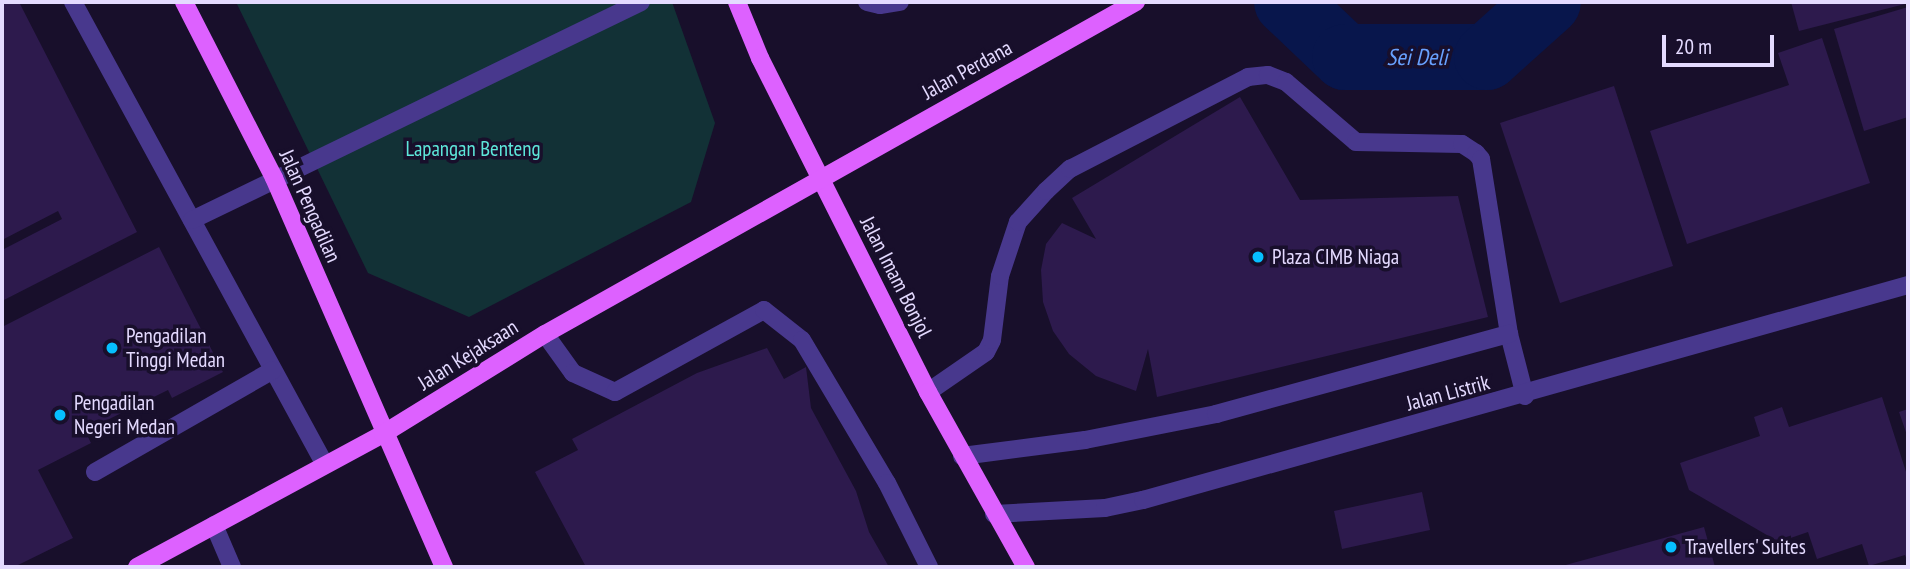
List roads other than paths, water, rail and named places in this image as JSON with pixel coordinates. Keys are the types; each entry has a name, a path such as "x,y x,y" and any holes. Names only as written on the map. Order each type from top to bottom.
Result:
{"main road":[{"name":"Jalan Pengadilan","path":"184,2 274,178 383,434 444,567"},
{"name":"Jalan Imam Bonjol","path":"737,2 760,58 928,391 994,514 1027,567"},
{"name":"Jalan Perdana","path":"821,177 1136,2"},
{"name":"Jalan Kejaksaan","path":"137,567 324,463 383,434 545,334 821,177"}],"street":[{"path":"73,2 324,463"},
{"path":"192,220 640,2"},
{"path":"866,2 880,5 900,2"},
{"path":"928,391 986,352 992,340 1000,276 1018,222 1045,191 1082,163 1248,77 1268,75 1286,82 1356,142 1462,144 1481,159 1509,334 1525,396"},
{"name":"Jalan Listrik","path":"994,514 1105,508 1143,500 1525,396 1908,285"},
{"path":"545,334 573,373 615,392 764,310 802,340 887,483 929,567"},
{"path":"962,456 1085,440 1216,414 1509,334"},
{"path":"95,472 273,370"},
{"path":"214,525 232,567"}],"waterway":[{"name":"Sei Deli","path":"1287,2 1345,57 1487,57 1548,2"}],"place":[{"name":"Plaza CIMB Niaga","path":"1258,257"},
{"name":"Pengadilan Tinggi Medan","path":"112,348"},
{"name":"Pengadilan Negeri Medan","path":"60,415"},
{"name":"Travellers' Suites","path":"1671,547"}],"park label":[{"name":"Lapangan Benteng","path":"473,149"}]}
